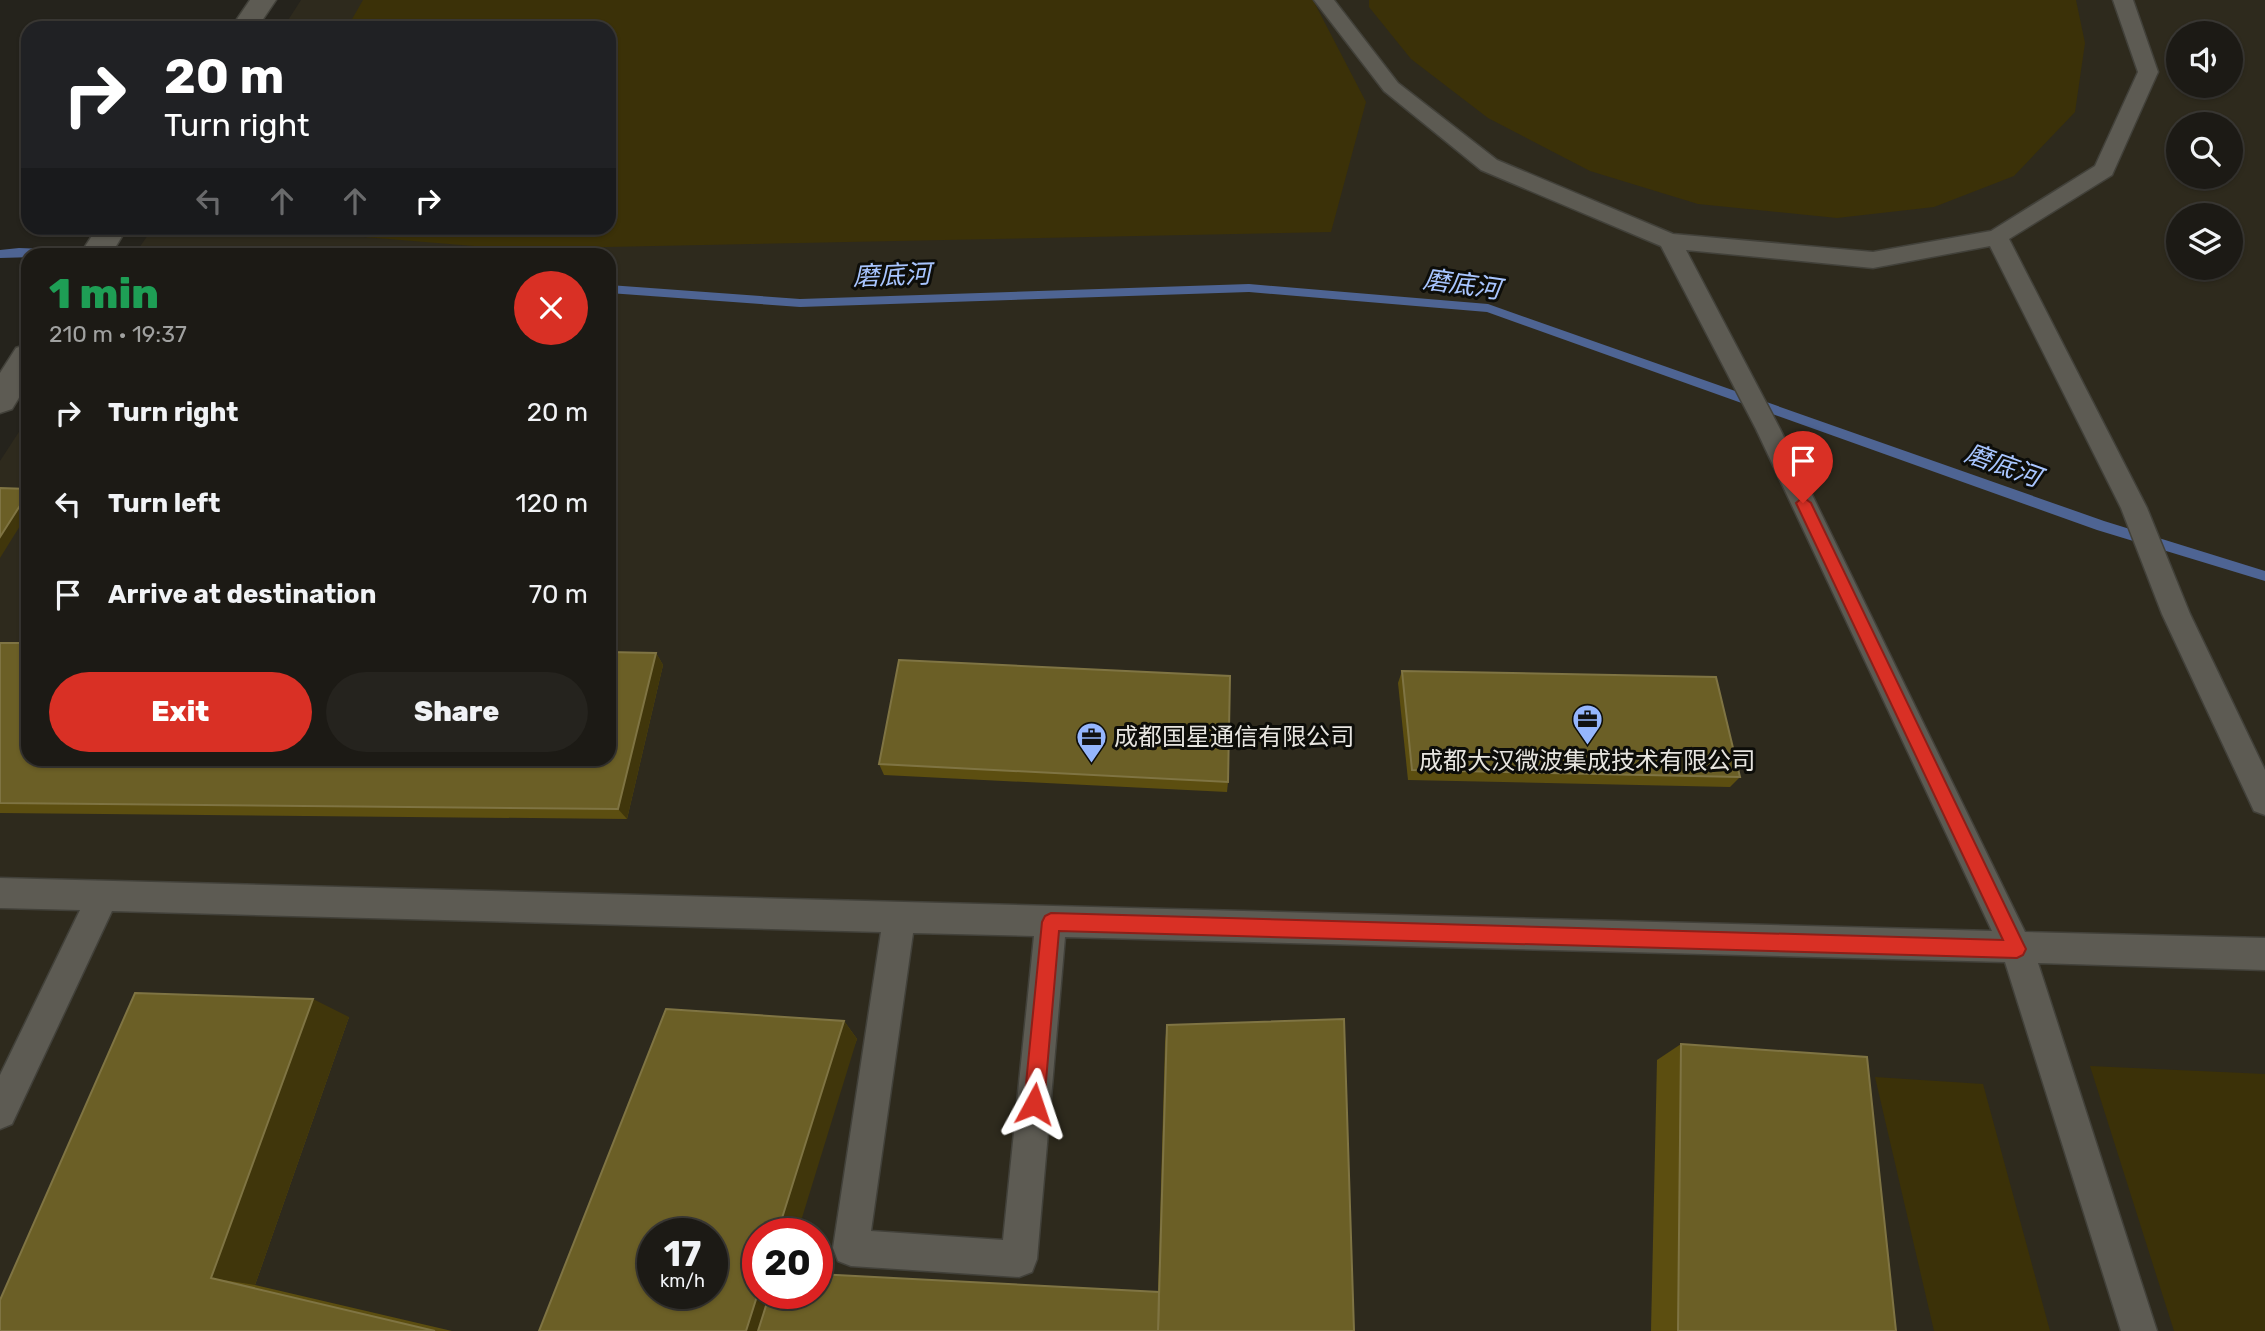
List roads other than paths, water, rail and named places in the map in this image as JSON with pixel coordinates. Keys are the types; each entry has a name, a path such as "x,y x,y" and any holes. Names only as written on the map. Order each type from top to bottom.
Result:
{"street":[{"path":"249,21 263,0"},
{"path":"0,400 21,367"}],"lane":[{"path":"1324,0 1391,87 1489,165 1670,241 1872,260 1997,237 2105,170 2148,72 2123,0"},
{"path":"1997,237 2134,509 2176,614 2265,801"},
{"path":"1670,241 1768,429 2017,949 2139,1331"},
{"path":"0,893 2265,954"},
{"path":"0,1112 103,896"},
{"path":"899,918 851,1248 1019,1259 1051,922"}],"waterway":[{"name":"磨底河","path":"0,254 21,252"},
{"name":"磨底河","path":"616,290 800,303 1249,288 1488,308 2102,526 2265,576"}],"place":[{"name":"成都大汉微波集成技术有限公司","path":"1587,746"},
{"name":"成都国星通信有限公司","path":"1091,764"}]}
